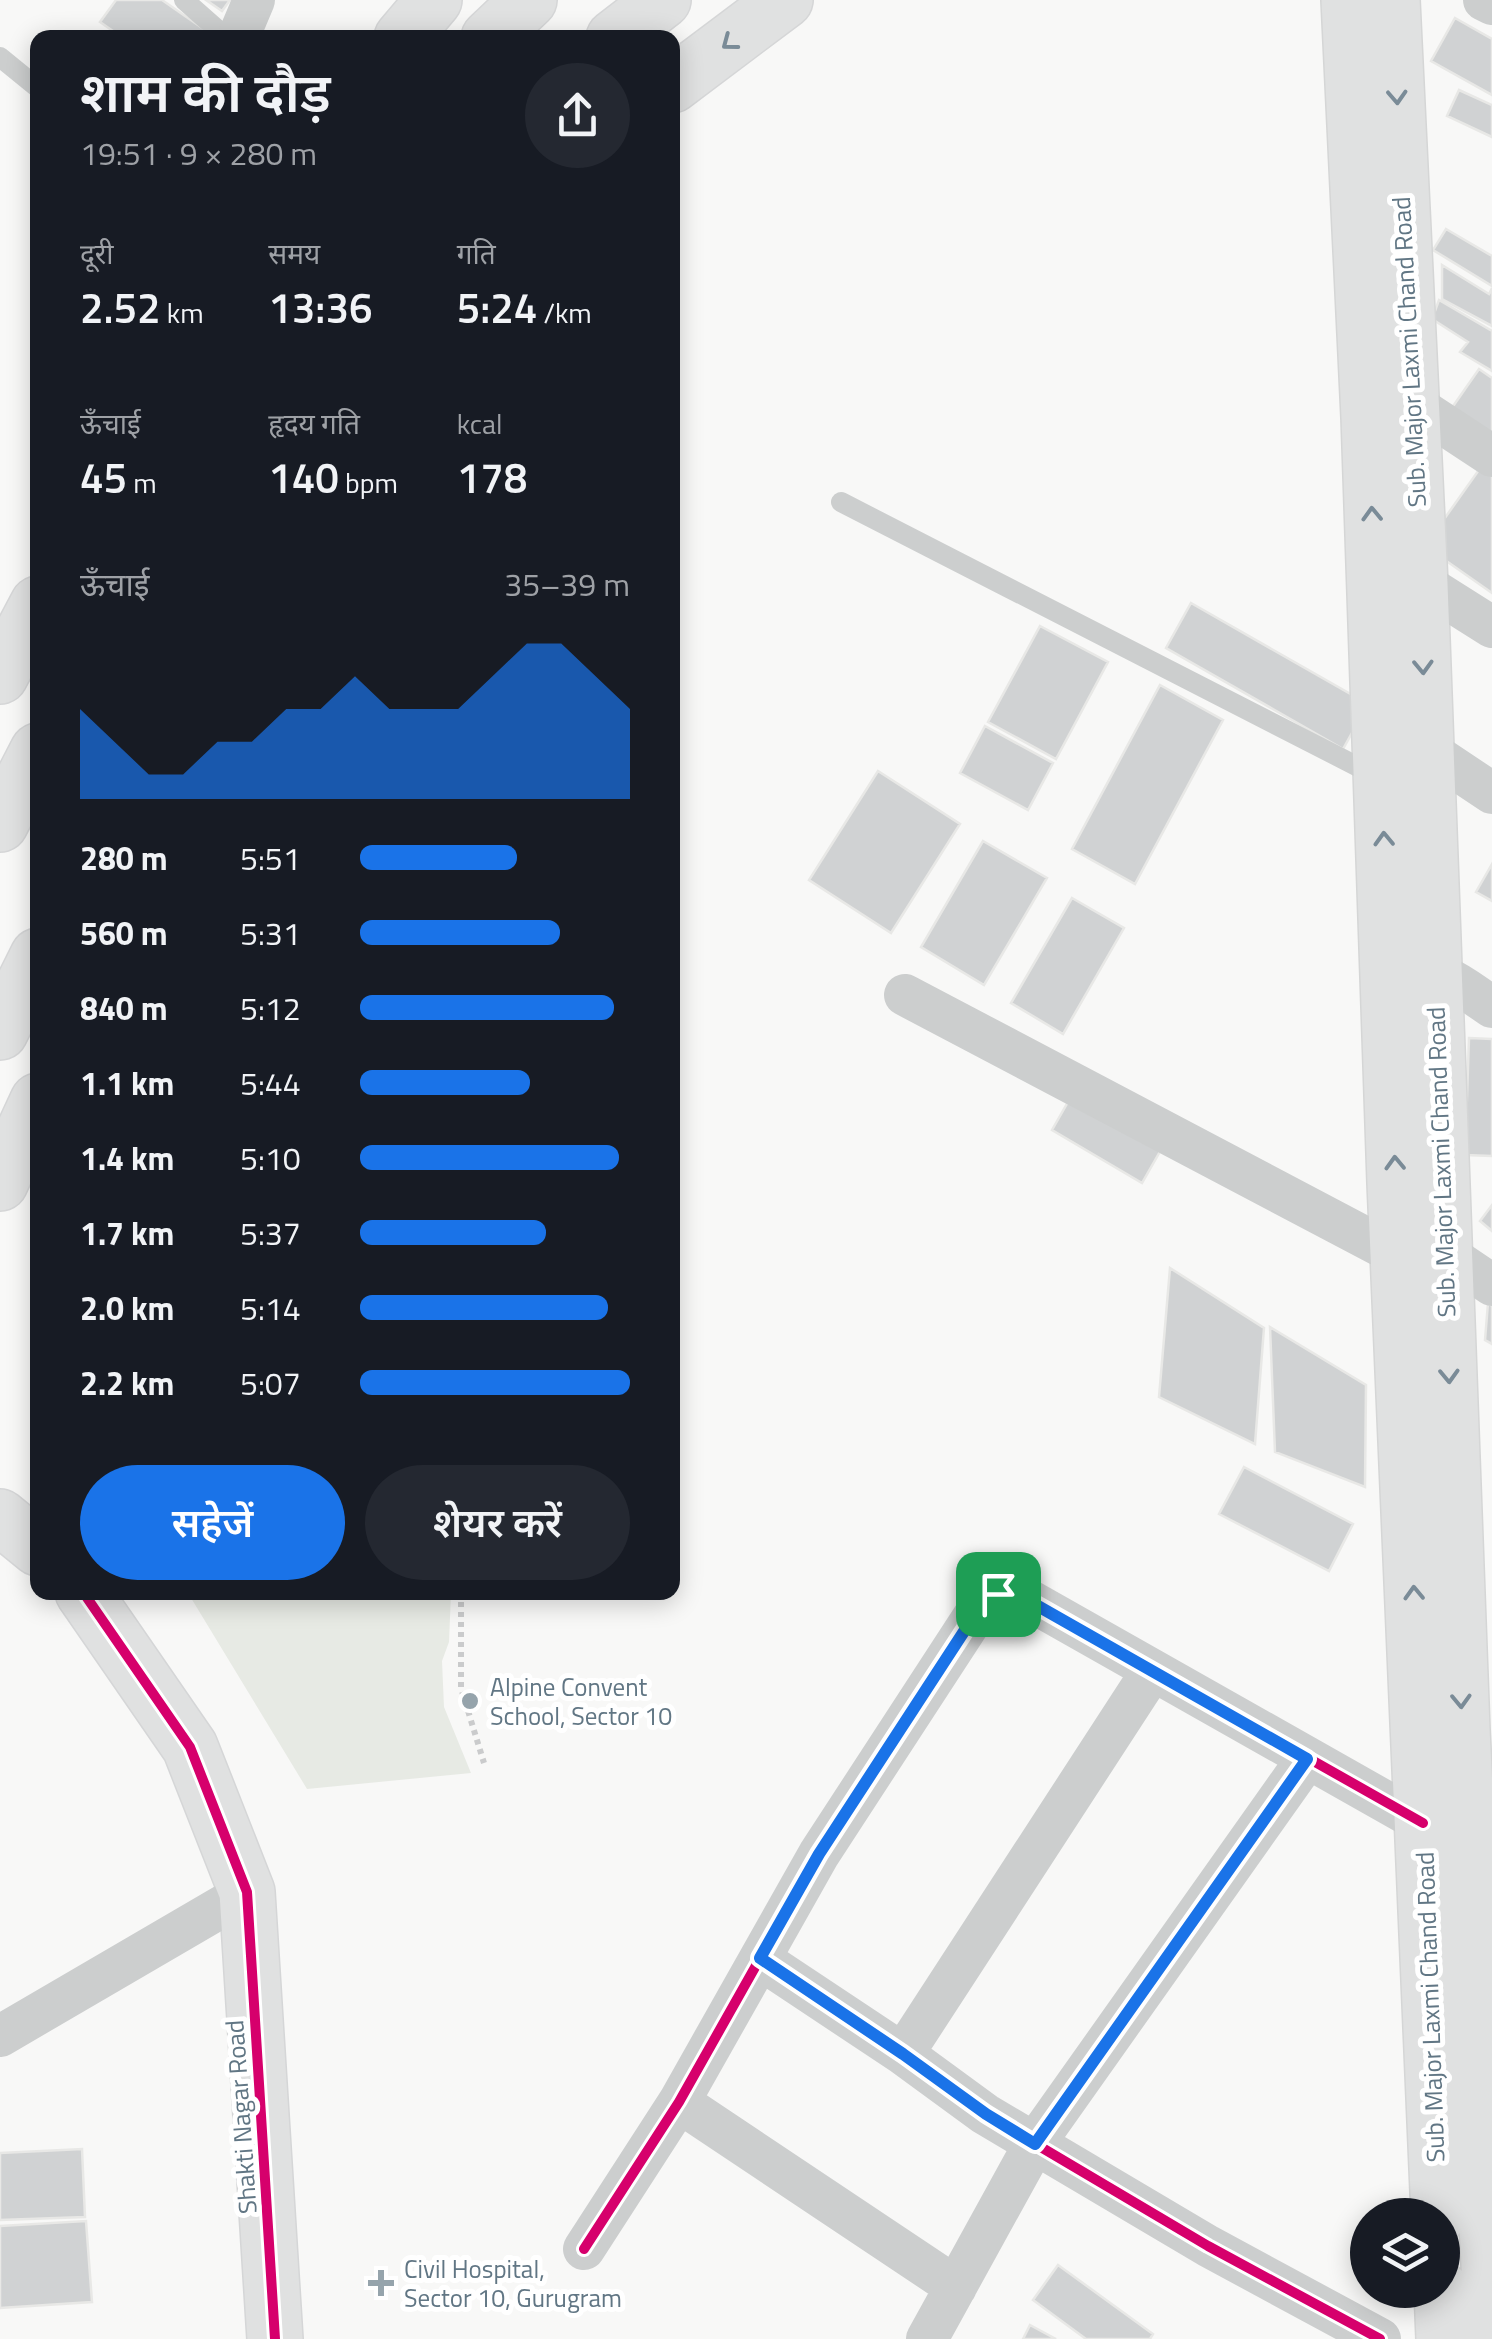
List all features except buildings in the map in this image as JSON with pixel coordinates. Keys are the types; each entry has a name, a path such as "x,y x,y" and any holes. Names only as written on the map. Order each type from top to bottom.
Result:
{"main road":[{"path":"409,30 434,0"},
{"path":"497,30 529,0"},
{"path":"624,30 663,0"},
{"path":"680,80 785,0"},
{"name":"Sub. Major Laxmi Chand Road","path":"1350,0 1397,587 1426,748 1411,971 1432,1522 1492,2324"},
{"name":"Sub. Major Laxmi Chand Road","path":"1392,0 1410,402 1382,780 1411,971"},
{"path":"0,676 30,619"},
{"path":"0,824 30,767"},
{"path":"0,1032 30,972"},
{"path":"0,1183 30,1118"},
{"path":"0,1517 30,1541"},
{"name":"Sub. Major Laxmi Chand Road","path":"1432,1522 1423,1823 1438,2198"},
{"name":"Shakti Nagar Road","path":"89,1600 190,1746 247,1892 275,2339"},
{"path":"1443,2308 1444,2339"}],"street":[{"path":"241,30 254,0"},
{"path":"1484,0 1492,4"},
{"path":"1410,402 1492,456"},
{"path":"1397,587 1435,590 1492,627"},
{"path":"1426,748 1492,792"},
{"path":"1411,971 1492,1007"},
{"path":"905,996 1422,1254 1492,1285"},
{"path":"584,2249 679,2102 819,1854 986,1602 998,1594 1015,1593 1423,1823"},
{"path":"903,2054 1152,1671"},
{"path":"927,2339 1035,2144 1307,1759"},
{"path":"0,2036 247,1892"},
{"path":"760,1958 986,2114 1208,2246 1380,2339"},
{"path":"679,2102 956,2287"}],"lane":[{"path":"184,0 218,30"},
{"path":"0,57 30,81"},
{"path":"841,502 1382,780"}],"path":[{"path":"461,1600 461,1688 484,1764"}],"shaded area":[{"path":"192,1600 451,1600 449,1642 442,1661 444,1707 471,1773 307,1789"}],"cycle path":[{"path":"584,2249 679,2102 819,1854 976,1613 993,1598 1012,1594 1027,1599 1423,1823"},
{"path":"89,1600 190,1747 247,1892 275,2339"},
{"path":"760,1959 985,2114 1208,2246 1380,2339"}],"place":[{"name":"Alpine Convent School, Sector 10","path":"470,1701"},
{"name":"Civil Hospital, Sector 10, Gurugram","path":"381,2283"}],"route":[{"path":"1015,1593 1027,1599 1307,1759 1035,2144 760,1958 819,1854 976,1613 998,1594 1015,1593"}]}
